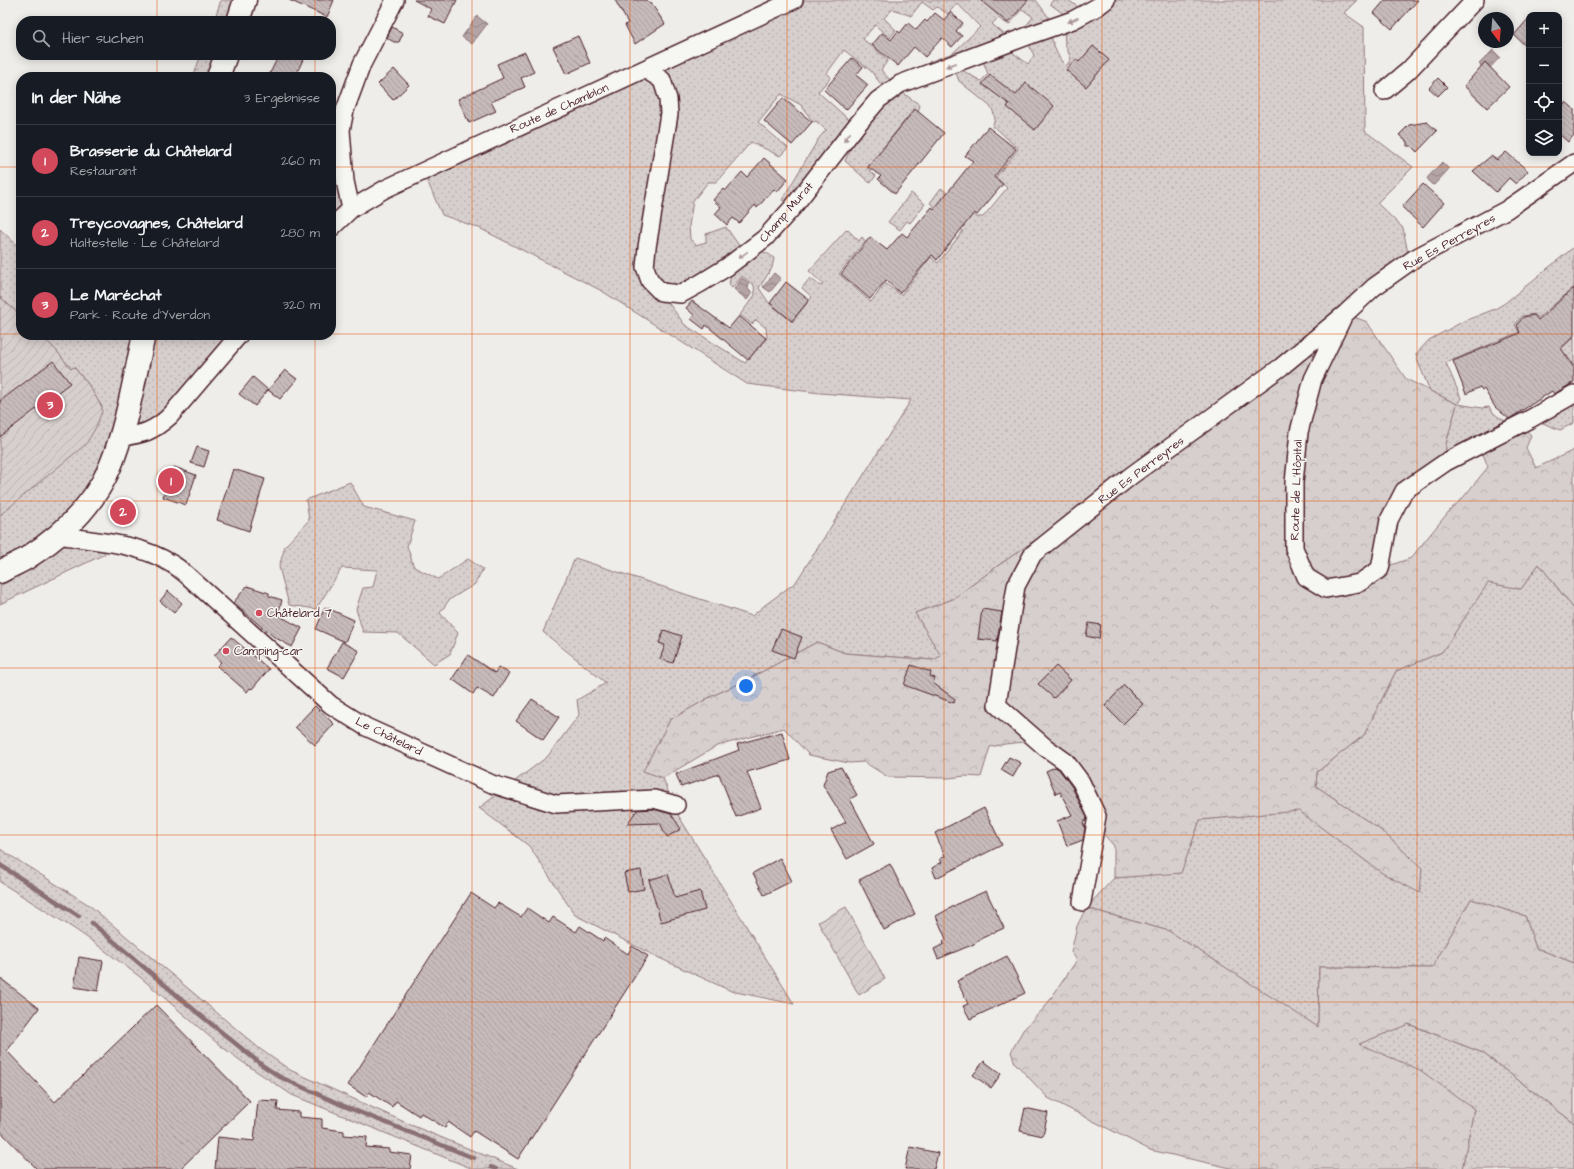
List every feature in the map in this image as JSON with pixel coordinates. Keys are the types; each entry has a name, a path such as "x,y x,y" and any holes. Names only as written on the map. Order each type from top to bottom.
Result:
{"main road":[{"path":"240,16 245,0"},
{"path":"220,72 224,60"},
{"path":"0,572 26,559 58,536 78,516 96,492 110,468 121,437 143,340"}],"street":[{"path":"351,209 342,158 342,123 345,110 362,64 395,0"},
{"name":"Route de Chamblon","path":"336,223 351,209 384,189 794,0"},
{"name":"Champ Murat","path":"645,69 662,80 668,98 669,114 645,267 650,281 661,292 681,294 727,267 765,238 793,207 878,100 900,84 1069,22 1092,10 1106,0"},
{"path":"1384,90 1408,71 1475,0"},
{"name":"Rue Es Perreyres","path":"1082,902 1096,816 1089,799 1081,782 1066,762 1045,747 998,705 1016,586 1033,554 1132,475 1281,367 1345,314 1374,287 1415,258 1506,210 1574,163"},
{"name":"Route de L'Hôpital","path":"1345,314 1313,379 1299,432 1294,482 1294,548 1306,577 1326,589 1359,583 1380,569 1389,520 1404,491 1446,462 1530,419 1574,394"},
{"path":"121,437 144,434 157,427 170,416 235,340"},
{"name":"Le Châtelard","path":"58,536 113,543 141,550 172,564 199,586 331,705 366,727 492,784 556,804 654,799 676,805"}],"green space":[{"path":"221,0 245,0 240,16 216,16"},
{"path":"794,0 1036,0 1055,26 1048,29 1059,58 1066,66 1071,59 1065,44 1064,30 1072,20 1050,4 1053,0 1068,0 1087,13 1106,0 1357,0 1344,13 1364,27 1365,131 1413,167 1377,203 1403,228 1409,259 1127,477 999,565 953,599 915,613 942,656 933,660 845,653 817,642 745,681 712,696 670,720 644,771 663,778 675,810 794,1004 731,991 655,956 575,915 529,846 479,808 547,757 579,715 577,700 606,683 543,632 575,558 752,616 796,582 911,400 820,393 747,384 602,291 479,228 442,215 423,171","holes":["922,2 933,10 937,7 948,14 957,3 980,27 953,53 929,62 937,71 953,65 959,81 992,108 995,119 992,127 995,127 1018,149 996,177 1007,188 983,217 977,217 941,188 930,203 963,231 938,263 931,257 901,295 885,283 871,302 839,274 865,241 862,237 859,241 847,229 809,271 823,284 820,286 810,278 802,288 812,297 792,322 769,303 759,288 772,268 774,258 766,253 758,253 731,273 729,285 732,288 742,276 754,285 755,295 740,315 752,324 756,320 766,328 767,338 745,363 685,325 661,293 727,267 745,254 726,227 706,234 706,242 696,245 690,239 689,226 693,201 708,182 716,182 751,142 780,156 788,148 758,122 781,94 801,105 813,122 816,121 826,130 819,138 782,200 793,207 856,126 818,92 831,77 827,73 844,50 871,71 883,87 892,82 881,70 888,60 863,39 875,25 890,38 896,30 884,18 893,9 911,16","1022,9 1033,17 1021,32 1031,42 1030,48 1034,55 1028,64 1012,52 999,47 1006,44 1005,35 992,24 998,18 1009,25","983,61 988,74 981,81 953,65"]},
{"path":"199,60 224,60 220,72 195,72"},
{"path":"903,93 920,105 918,112 914,109 867,168 876,176 870,183 845,161 854,141 886,103"},
{"path":"336,158 342,158 351,209 336,223"},
{"path":"911,193 925,204 910,223 907,221 900,230 888,222"},
{"path":"0,229 16,244 16,311 0,297"},
{"path":"1574,247 1574,287 1538,318 1535,314 1522,316 1515,325 1519,332 1446,363 1461,398 1458,404 1482,408 1489,407 1502,419 1518,425 1445,462 1446,444 1457,404 1430,391 1416,354 1429,340 1464,321 1495,309 1505,303"},
{"path":"0,297 16,311 16,340 46,340 71,369 74,367 88,384 102,407 102,411 96,427 86,444 0,515"},
{"path":"1347,314 1367,322 1406,379 1457,404 1446,444 1445,462 1403,490 1380,569 1411,558 1450,510 1462,499 1488,467 1483,454 1526,430 1531,435 1526,448 1536,468 1574,450 1574,609 1539,564 1521,589 1488,583 1442,652 1396,671 1364,735 1317,772 1316,786 1382,831 1422,868 1420,893 1382,873 1299,811 1200,820 1181,873 1114,878 1114,846 1100,830 1101,802 1078,771 1045,740 990,747 981,777 888,777 864,762 849,763 809,755 784,728 717,746 663,778 643,771 670,720 712,696 745,681 817,642 845,653 932,660 941,656 915,613 953,599 999,565 1127,477"},
{"path":"1574,337 1574,366 1566,354 1559,355 1558,352"},
{"path":"46,340 235,340 170,416 121,437 59,535 97,541 105,554 0,604 0,515 102,407 88,384 74,367 71,369"},
{"path":"1574,396 1574,423 1560,430 1545,424 1536,418"},
{"path":"350,482 364,507 415,521 407,546 414,567 438,579 468,559 483,569 475,584 449,600 440,613 458,633 450,654 434,664 398,633 363,632 356,609 363,588 373,587 377,570 342,568 316,609 289,605 279,567 285,546 309,520 306,500"},
{"path":"1539,564 1574,609 1574,963 1536,948 1525,916 1471,899 1432,968 1319,967 1318,1028 1169,931 1086,908 1114,878 1181,872 1200,820 1299,810 1382,873 1382,831 1316,786 1317,772 1364,735 1396,671 1442,652 1488,582 1521,589"},
{"path":"0,849 89,905 260,1049 290,1070 411,1125 518,1169 473,1169 292,1095 217,1043 140,977 92,941 0,882"},
{"path":"1471,899 1525,916 1536,948 1574,963 1574,1123 1483,1053 1409,1024 1359,1044 1420,1070 1474,1109 1462,1169 1235,1169 1150,1150 1048,1098 1015,1063 1011,1052 1023,1030 1045,1007 1077,960 1071,952 1077,926 1086,908 1169,931 1318,1027 1319,967 1432,968"},
{"path":"846,907 885,979 859,995 818,922"},
{"path":"1408,1024 1483,1053 1574,1123 1574,1169 1462,1169 1474,1109 1358,1044"}],"water":[{"path":"477,16 487,24 472,44 462,37"},
{"path":"1493,50 1500,57 1486,72 1479,64"},
{"path":"1442,162 1449,169 1434,185 1431,184 1427,178"},
{"path":"774,273 781,279 770,292 763,287"},
{"path":"742,278 749,283 748,289 752,293 747,300 734,289"}],"building":[{"path":"289,0 334,0 327,16"},
{"path":"414,0 457,0 445,24 428,16 431,9"},
{"path":"615,0 647,0 650,4 651,3 665,24 635,44 625,25 628,23"},
{"path":"980,0 1028,0 1008,23"},
{"path":"1385,0 1418,0 1392,29 1374,13"},
{"path":"950,12 963,23 956,31 962,36 952,47 942,38 925,57 914,47 898,66 872,45 882,33 891,40 898,31 900,33 908,23 916,30 925,20 927,22 935,13 944,20"},
{"path":"1526,21 1526,46 1514,35"},
{"path":"392,27 403,33 399,42 394,42 387,38"},
{"path":"578,36 590,63 566,74 553,47"},
{"path":"1093,46 1109,60 1086,87 1066,70 1076,59 1079,62"},
{"path":"525,52 534,72 521,78 525,87 491,102 496,111 469,123 458,99 503,78 497,64"},
{"path":"852,58 863,67 856,75 868,85 846,110 824,90"},
{"path":"276,60 303,60 297,72 270,72"},
{"path":"1485,62 1509,87 1487,108 1464,86"},
{"path":"394,69 409,85 393,100 378,84"},
{"path":"990,75 1016,95 1026,83 1054,106 1035,130 1007,107 1009,104 982,84"},
{"path":"1438,78 1447,87 1438,96 1429,88"},
{"path":"783,98 812,122 792,145 764,121"},
{"path":"1566,102 1574,109 1574,135 1568,142 1562,137 1562,106"},
{"path":"915,109 944,133 895,194 878,179 881,176 868,167"},
{"path":"1427,122 1437,131 1417,152 1411,146 1407,146 1407,142 1399,135 1409,125"},
{"path":"988,127 1016,149 994,177 1003,184 977,215 974,213 937,260 932,255 900,293 886,280 870,299 841,274 870,237 887,250 902,233 907,237 932,207 934,209 973,161 965,156"},
{"path":"1506,152 1528,171 1516,184 1509,178 1496,192 1473,171 1491,156 1497,160"},
{"path":"764,158 788,179 777,192 774,189 757,208 755,205 739,223 733,218 727,225 715,214 721,207 713,200 723,189 725,191 742,172 747,177"},
{"path":"1423,184 1444,203 1423,227 1402,207"},
{"path":"786,282 809,300 792,321 770,303"},
{"path":"1574,288 1574,336 1561,348 1574,368 1574,382 1554,394 1552,391 1509,419 1495,407 1484,389 1482,390 1480,387 1466,394 1453,361 1520,333 1517,325 1523,317 1534,315 1538,320"},
{"path":"692,301 729,328 739,316 766,338 748,360 706,325 704,329 691,319 694,315 686,308"},
{"path":"53,361 70,383 0,437 0,401"},
{"path":"285,370 297,379 280,399 268,390"},
{"path":"253,377 268,390 255,406 239,394"},
{"path":"197,447 209,451 204,467 191,463"},
{"path":"174,467 196,475 186,505 163,497"},
{"path":"233,469 265,479 249,531 217,520"},
{"name":"Châtelard 7","path":"247,586 269,593 269,596 282,600 278,615 302,628 292,647 274,637 233,603"},
{"path":"168,591 182,603 174,613 160,601"},
{"path":"325,607 354,620 345,642 316,629"},
{"path":"982,609 1002,612 997,641 978,639"},
{"path":"1089,623 1101,625 1099,639 1086,636"},
{"path":"781,629 802,637 794,658 772,650"},
{"path":"664,630 682,636 673,663 660,659 665,645 659,643"},
{"path":"231,637 269,669 252,689 250,688 247,692 217,666 221,662 214,656"},
{"path":"342,642 359,651 344,677 327,668"},
{"path":"468,655 495,673 498,667 509,673 494,698 477,688 473,694 452,679"},
{"path":"911,665 931,672 930,676 935,678 933,683 955,699 954,703 904,685"},
{"path":"1056,666 1071,680 1054,698 1038,684"},
{"path":"1124,685 1143,704 1123,724 1105,706"},
{"path":"532,699 559,717 543,740 516,721"},
{"path":"315,706 334,724 315,745 295,727"},
{"path":"782,732 790,760 747,772 761,808 736,817 719,774 681,787 676,774 739,750 737,744"},
{"path":"1009,757 1021,763 1013,777 1001,770"},
{"path":"841,767 857,795 850,799 874,844 847,859 831,830 846,822 823,785 828,771"},
{"path":"1055,767 1059,769 1072,787 1087,817 1086,821 1083,822 1085,828 1083,840 1067,846 1057,821 1072,815 1060,792 1056,794 1046,771"},
{"path":"984,808 1002,845 936,878 932,868 942,862 940,859 945,856 935,833"},
{"path":"653,809 671,814 681,829 667,837 660,823 627,824 637,810"},
{"path":"780,858 792,881 764,895 753,873"},
{"path":"890,864 915,914 884,930 859,880"},
{"path":"641,870 644,889 628,892 624,873"},
{"path":"668,874 675,898 700,891 705,910 661,922 649,880"},
{"path":"986,891 1004,928 980,939 974,944 938,959 934,949 944,944 943,941 946,939 936,916 961,902"},
{"path":"471,893 494,908 498,903 521,917 527,908 549,923 553,917 576,932 580,926 603,941 604,938 628,954 632,946 648,956 518,1159 474,1131 470,1137 448,1122 445,1128 421,1113 419,1116 396,1101 392,1107 369,1092 366,1097 348,1085"},
{"path":"1007,956 1025,993 970,1019 963,1006 968,1004 957,981"},
{"path":"79,957 103,961 98,991 74,987"},
{"path":"0,978 39,1008 7,1051 55,1102 156,1005 250,1101 180,1169 37,1169 0,1131"},
{"path":"984,1061 1001,1074 991,1088 973,1075"},
{"path":"258,1100 278,1101 277,1110 299,1112 299,1117 322,1119 322,1128 344,1131 344,1135 367,1137 366,1147 389,1149 389,1152 412,1155 410,1169 215,1169 218,1137 254,1141"},
{"path":"1025,1108 1048,1113 1043,1136 1020,1131"},
{"path":"910,1147 938,1153 934,1169 905,1169"}],"waterway":[{"path":"0,865 79,916"},
{"path":"92,923 199,1014 262,1065 280,1077 344,1106 474,1158"},
{"path":"491,1167 496,1169"}],"place":[{"name":"Le Maréchat","path":"50,405"},
{"name":"Brasserie du Châtelard","path":"171,481"},
{"name":"Treycovagnes, Châtelard","path":"123,512"},
{"name":"Châtelard 7","path":"259,613"},
{"name":"Camping-car","path":"226,651"}]}
